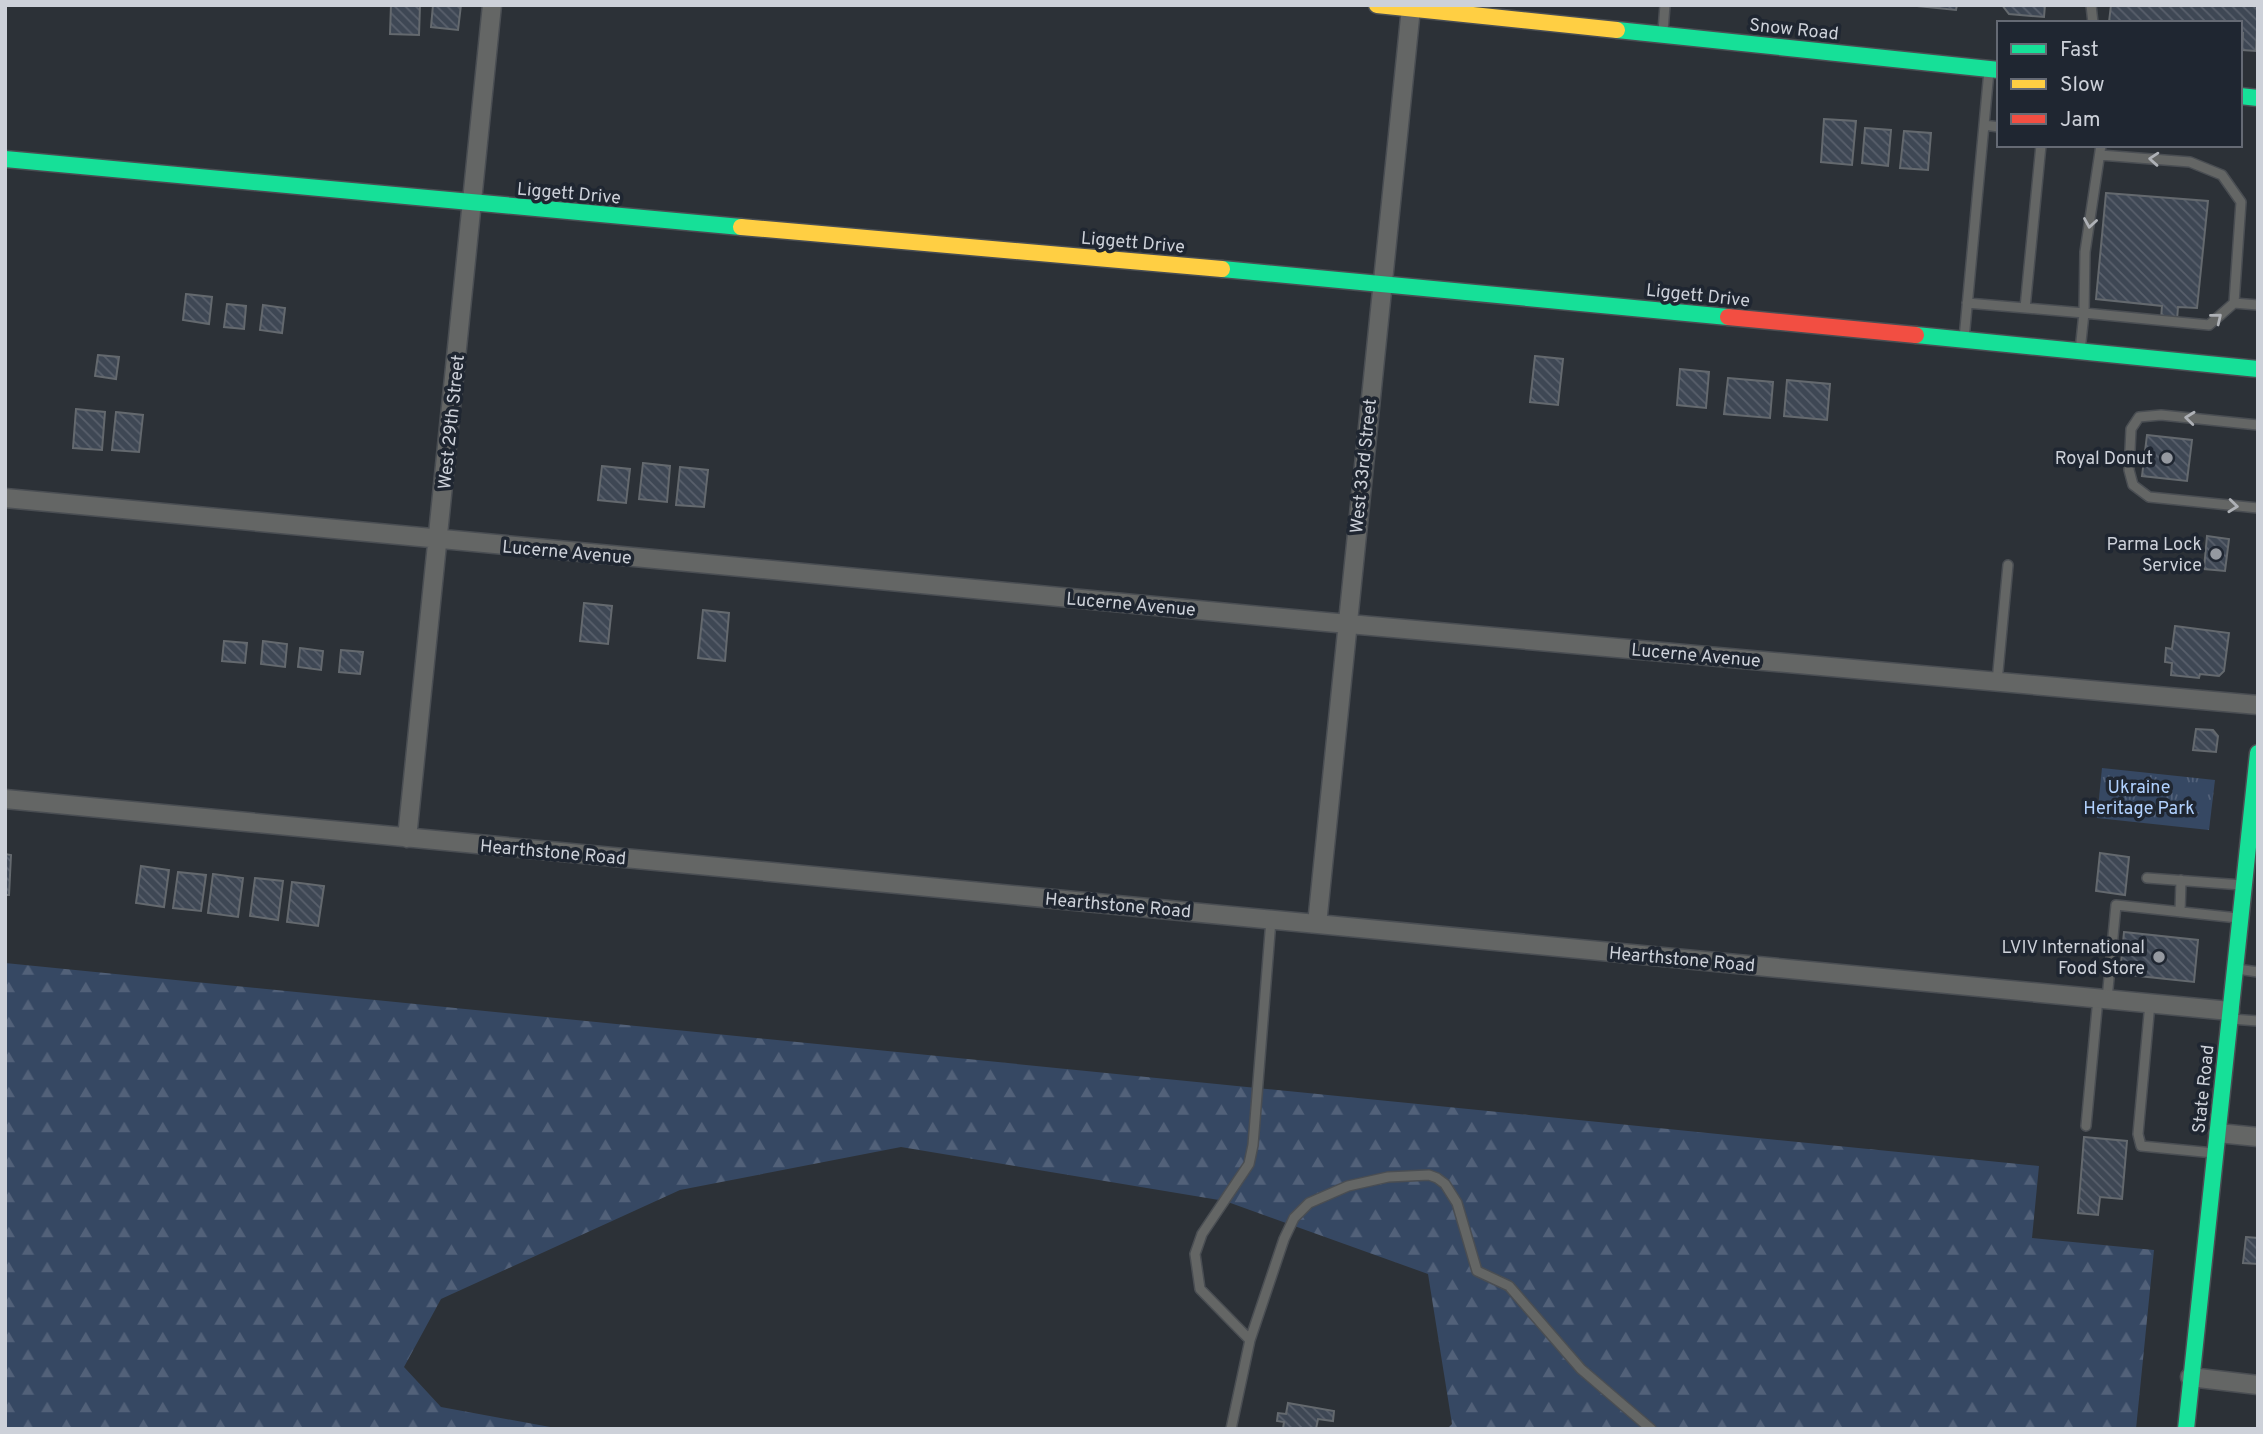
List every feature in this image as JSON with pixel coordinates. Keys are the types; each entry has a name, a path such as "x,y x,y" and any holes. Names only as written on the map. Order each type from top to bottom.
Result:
{"street":[{"name":"West 29th Street","path":"407,838 492,5"},
{"name":"Snow Road","path":"1377,5 1449,9 1994,70"},
{"name":"West 33rd Street","path":"1317,924 1411,8"},
{"name":"Liggett Drive","path":"5,159 1382,283 2258,369"},
{"name":"Lucerne Avenue","path":"5,498 1347,624 2258,705"},
{"name":"State Road","path":"2186,1429 2257,759"},
{"name":"Hearthstone Road","path":"5,799 2150,1003 2230,1015"},
{"path":"2218,1133 2258,1137"},
{"path":"2190,1377 2258,1385"}],"lane":[{"path":"1663,35 1665,5"},
{"path":"1964,340 1984,125 1994,70"},
{"path":"1984,125 1997,127"},
{"path":"2025,308 2041,147"},
{"path":"1967,303 2084,313 2209,326 2234,303 2241,202 2222,175 2190,162 2101,150 2085,252 2084,313 2080,351"},
{"path":"2234,303 2258,305"},
{"path":"2258,425 2161,415 2139,417 2131,429 2129,470 2133,485 2149,497 2258,508"},
{"path":"1997,682 2008,565"},
{"path":"2147,878 2244,885"},
{"path":"2180,912 2181,880"},
{"path":"2086,1126 2116,905 2240,918"},
{"path":"1250,1340 1200,1289 1195,1254 1202,1234 1249,1164 1270,920"},
{"path":"2235,968 2258,972"},
{"path":"2150,1003 2138,1134 2141,1146 2216,1154"},
{"path":"2230,1015 2258,1021"},
{"path":"1231,1429 1250,1340 1284,1239 1294,1218 1309,1203 1348,1186 1388,1177 1429,1175 1445,1184 1457,1203 1477,1271 1509,1286 1581,1369 1651,1429"}],"green space":[{"name":"Ukraine Heritage Park","path":"2102,768 2215,780 2209,830 2097,818"},
{"path":"5,963 2039,1166 2032,1238 2154,1250 2136,1429 1447,1429 1452,1424 1428,1274 1225,1201 901,1147 680,1190 441,1299 404,1367 441,1407 561,1429 5,1429"}],"building":[{"path":"391,5 420,5 419,35 390,34"},
{"path":"433,5 461,5 458,30 431,27"},
{"path":"1907,5 1957,5 1956,10"},
{"path":"2002,5 2045,5 2044,17 2009,14"},
{"path":"2111,5 2258,5 2256,51 2242,50 2242,21 2109,21"},
{"path":"1824,119 1856,121 1852,165 1821,162"},
{"path":"1865,128 1891,130 1888,166 1862,163"},
{"path":"1904,131 1931,133 1928,170 1900,168"},
{"path":"2106,193 2208,201 2197,308 2178,307 2177,320 2161,319 2162,306 2096,299"},
{"path":"186,294 212,297 209,324 183,320"},
{"path":"227,304 246,306 244,329 224,327"},
{"path":"263,305 285,308 282,333 260,330"},
{"path":"98,355 119,357 116,379 95,376"},
{"path":"1535,356 1563,359 1558,405 1530,402"},
{"path":"1680,369 1709,372 1706,408 1677,405"},
{"path":"1728,378 1773,382 1770,418 1724,414"},
{"path":"1787,380 1830,384 1827,420 1784,416"},
{"path":"76,409 105,412 102,450 73,448"},
{"path":"116,412 143,415 139,452 112,450"},
{"name":"Royal Donut","path":"2147,435 2192,440 2187,481 2142,476"},
{"path":"643,463 670,466 667,502 639,499"},
{"path":"602,466 630,469 626,503 598,500"},
{"path":"680,467 708,470 704,507 676,505"},
{"name":"Parma Lock Service","path":"2207,536 2229,539 2225,571 2204,569"},
{"path":"584,603 612,606 608,644 580,641"},
{"path":"703,610 729,613 725,661 698,658"},
{"path":"2175,626 2229,633 2224,671 2219,676 2200,674 2199,678 2171,675 2172,663 2165,662 2166,648 2172,649"},
{"path":"224,641 247,643 245,663 222,661"},
{"path":"263,641 287,644 285,667 261,664"},
{"path":"300,648 323,651 321,670 298,667"},
{"path":"341,650 363,652 360,674 339,672"},
{"path":"2196,729 2213,730 2218,736 2216,752 2193,750"},
{"path":"2100,853 2129,857 2125,895 2096,891"},
{"path":"5,854 11,855 9,895 5,895"},
{"path":"141,866 169,870 164,907 136,903"},
{"path":"178,872 206,875 201,911 173,908"},
{"path":"213,874 243,878 238,917 208,913"},
{"path":"255,878 283,881 278,920 250,916"},
{"path":"292,882 324,886 318,926 287,922"},
{"name":"LVIV International Food Store","path":"2124,932 2198,940 2194,982 2120,974"},
{"path":"2084,1137 2127,1141 2122,1199 2100,1197 2098,1215 2078,1213"},
{"path":"2246,1237 2258,1238 2258,1264 2243,1263"},
{"path":"1288,1403 1334,1411 1333,1421 1318,1419 1316,1429 1283,1429 1284,1422 1277,1421 1278,1413 1286,1414"}],"traffic: fast":[{"path":"1617,30 1997,70"},
{"path":"2242,96 2258,98"},
{"path":"5,159 741,227"},
{"path":"1222,269 1728,317"},
{"path":"1916,335 2258,369"},
{"path":"2186,1429 2258,753"}],"traffic: slow":[{"path":"1377,5 1617,30"},
{"path":"741,227 1222,269"}],"traffic: jam":[{"path":"1728,317 1916,335"}],"place":[{"name":"Royal Donut","path":"2167,458"},
{"name":"Parma Lock Service","path":"2216,554"},
{"name":"LVIV International Food Store","path":"2159,957"}]}
